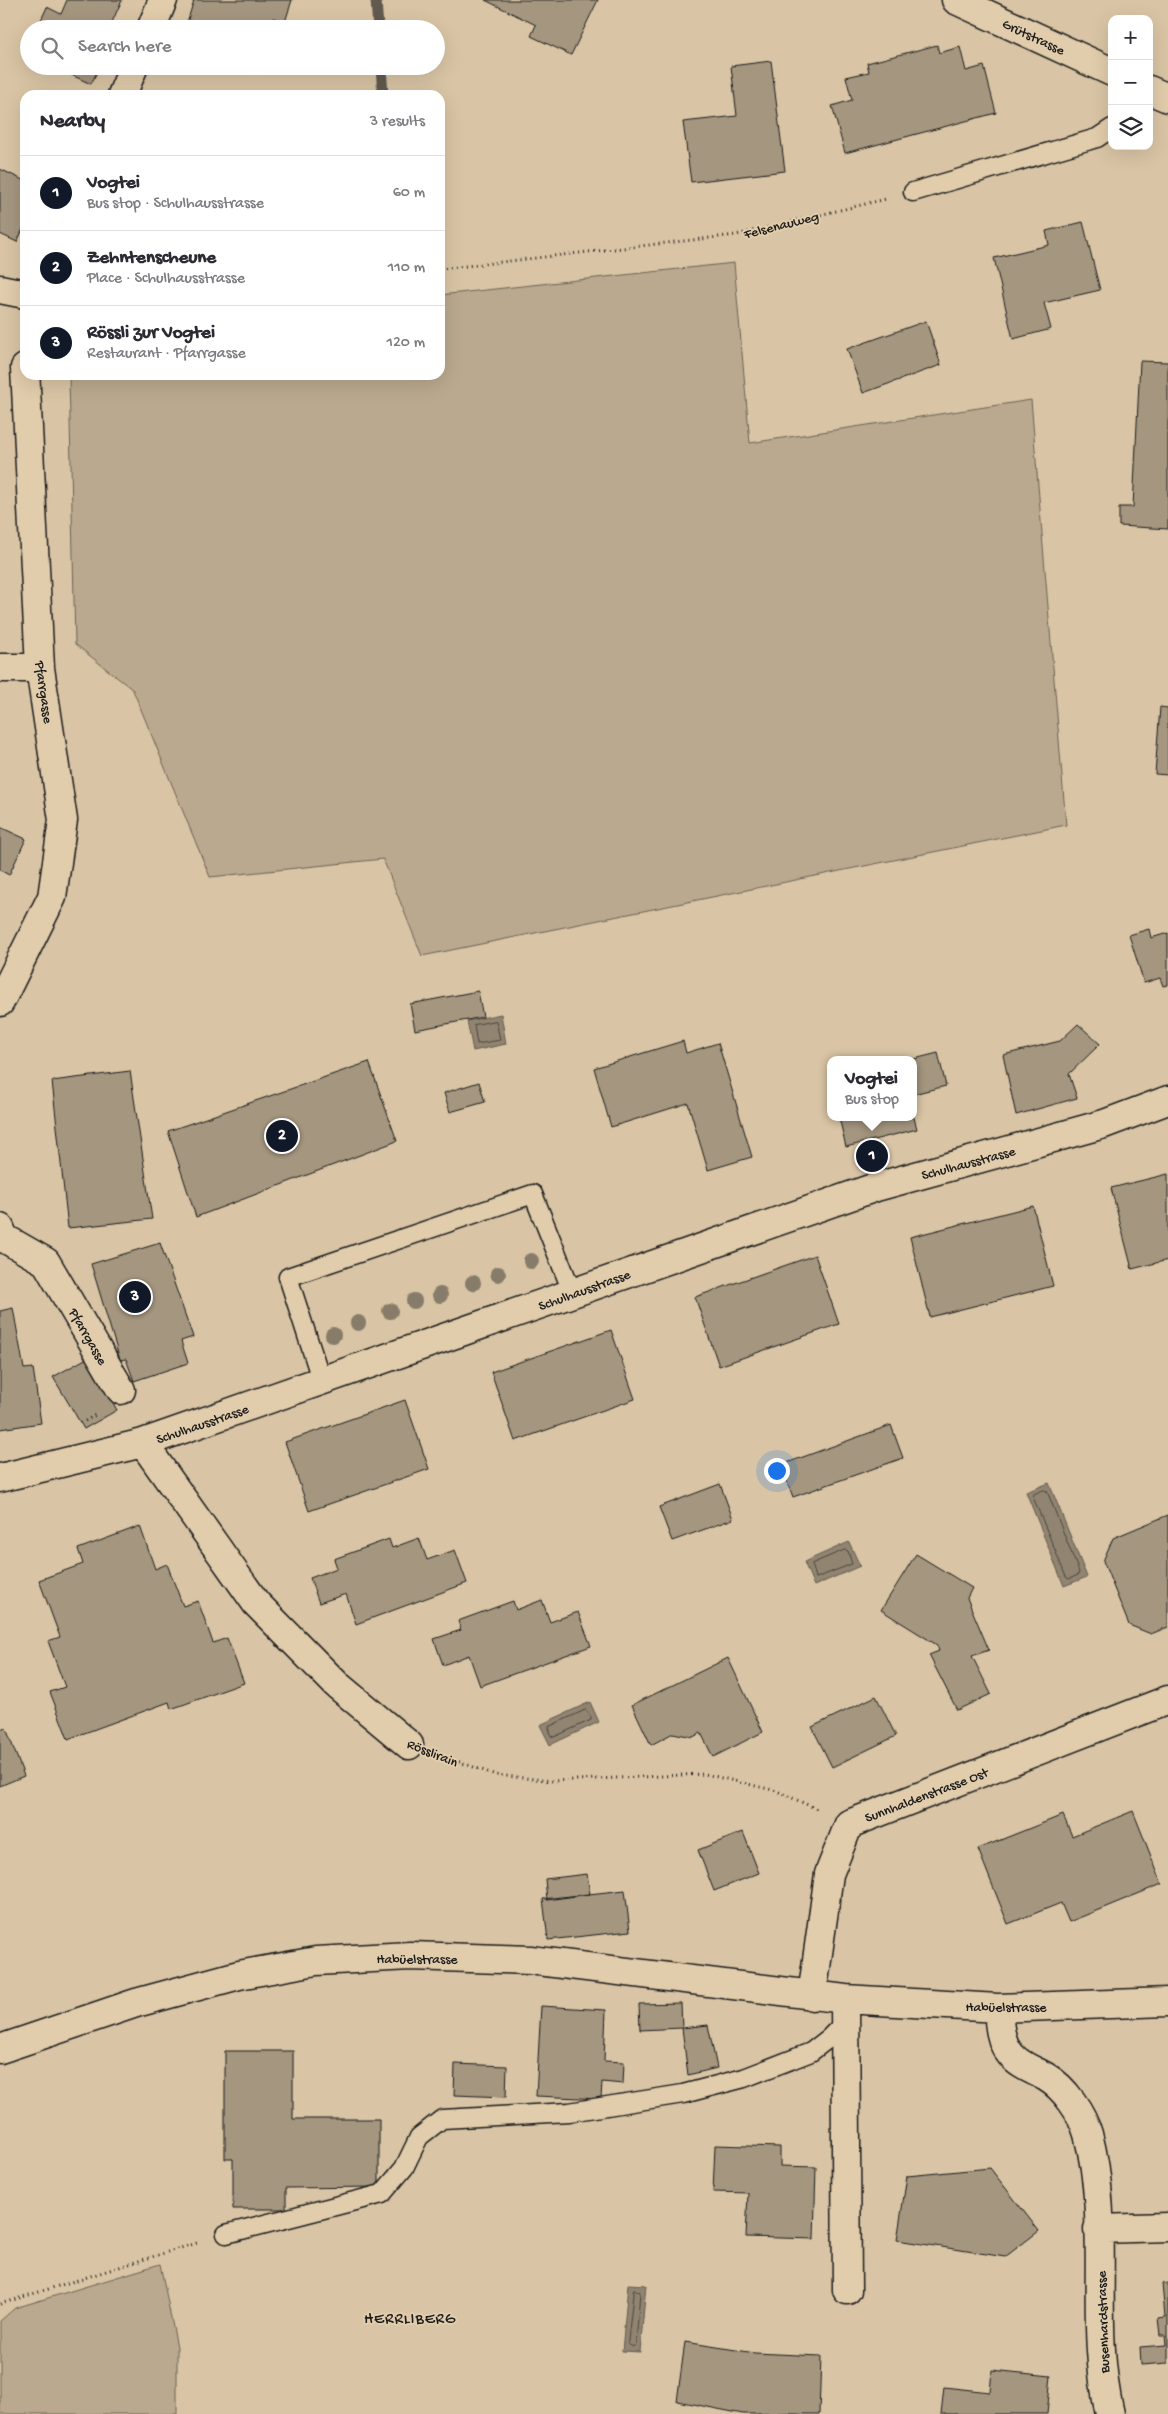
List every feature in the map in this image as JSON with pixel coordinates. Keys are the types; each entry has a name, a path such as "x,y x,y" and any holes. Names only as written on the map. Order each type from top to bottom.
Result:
{"street":[{"path":"154,20 163,0"},
{"name":"Grütstrasse","path":"956,0 1108,70"},
{"path":"124,90 130,75"},
{"path":"1153,92 1168,98"},
{"path":"0,289 20,293"},
{"name":"Pfarrgasse","path":"0,1002 52,897 63,820 40,668 26,380"},
{"path":"0,668 40,668"},
{"name":"Schulhausstrasse","path":"0,1478 143,1443 876,1187 1104,1124 1168,1100"},
{"name":"Pfarrgasse","path":"0,1228 4,1238 46,1262 121,1390"},
{"name":"Rösslirain","path":"143,1443 256,1604 336,1684 409,1745"},
{"name":"Sunnhaldenstrasse Ost","path":"812,1996 829,1874 849,1824 1168,1700"},
{"name":"Habüelstrasse","path":"0,2050 136,2003 239,1975 334,1960 410,1956 530,1960 812,1996 845,2011 1168,2002"},
{"name":"Busenhardstrasse","path":"998,2008 1000,2032 1010,2054 1025,2067 1048,2078 1080,2114 1088,2135 1096,2190 1102,2358 1110,2414"},
{"path":"845,2011 847,2290"},
{"path":"1098,2229 1168,2227"}],"lane":[{"path":"913,192 1097,138 1108,131"},
{"path":"322,1382 288,1277 534,1194 573,1294"},
{"path":"226,2234 382,2194 404,2168 420,2137 442,2119 569,2112 683,2094 744,2078 811,2052 829,2038 845,2011"}],"path":[{"name":"Felsenauweg","path":"445,269 736,235 913,192"},
{"path":"77,1425 119,1402 121,1390"},
{"name":"Rösslirain","path":"409,1745 496,1775 544,1780 705,1774 777,1790 849,1824"},
{"path":"2,2303 226,2234"}],"shaded area":[{"path":"734,263 750,443 1031,400 1066,825 422,956 383,859 210,877 133,690 75,644 69,380 445,380 445,294"},
{"path":"160,2264 177,2347 177,2414 0,2414 0,2321 15,2308"}],"water":[{"path":"501,1014 506,1044 473,1051 467,1021"},
{"path":"1049,1483 1087,1577 1064,1586 1026,1492"},
{"path":"849,1542 860,1566 814,1586 804,1562"},
{"path":"590,1702 599,1722 550,1745 540,1725"},
{"path":"628,2284 646,2285 640,2352 622,2351"}],"building":[{"path":"67,0 122,0 113,20 41,20 47,7 61,14"},
{"path":"194,0 292,0 286,20 273,18 272,20 188,20"},
{"path":"485,0 598,0 571,55 531,36 536,25"},
{"path":"937,45 939,53 960,47 966,71 984,66 996,113 845,153 832,106 852,100 846,77 869,72 867,63"},
{"path":"771,61 785,171 691,182 683,122 737,116 731,66"},
{"path":"72,75 96,75 91,84"},
{"path":"0,169 20,179 20,236 17,242 0,234"},
{"path":"1083,222 1100,290 1044,303 1051,329 1013,339 994,258 1049,245 1046,231"},
{"path":"926,321 941,365 863,393 847,349"},
{"path":"1140,361 1168,362 1168,529 1119,526 1119,507 1133,507"},
{"path":"1160,707 1168,708 1168,775 1155,774"},
{"path":"0,827 26,839 9,875 0,870"},
{"path":"1149,929 1151,938 1168,933 1168,985 1163,986 1160,978 1144,983 1129,935"},
{"path":"478,991 483,1017 415,1030 410,1004"},
{"path":"1078,1024 1100,1044 1069,1074 1077,1098 1016,1115 1003,1055 1060,1041"},
{"path":"683,1041 686,1053 718,1043 752,1157 708,1170 688,1103 611,1127 594,1068"},
{"path":"938,1053 946,1086 917,1093 917,1058"},
{"path":"369,1062 397,1141 196,1217 168,1131"},
{"path":"130,1071 152,1219 68,1228 52,1081"},
{"path":"479,1082 485,1102 450,1112 444,1093"},
{"path":"840,1121 915,1121 917,1129 846,1147"},
{"path":"1168,1174 1168,1260 1132,1269 1111,1188"},
{"path":"1033,1206 1053,1286 930,1317 910,1237"},
{"path":"160,1243 193,1337 181,1341 188,1363 134,1381 126,1359 120,1360 91,1264"},
{"path":"815,1255 839,1324 719,1366 695,1297"},
{"path":"13,1308 24,1369 33,1368 41,1423 0,1429 0,1311"},
{"path":"611,1330 635,1399 515,1441 491,1372"},
{"path":"87,1358 117,1410 84,1429 53,1377"},
{"path":"405,1400 429,1469 309,1511 285,1442"},
{"path":"891,1425 903,1458 793,1497 781,1465"},
{"path":"720,1484 733,1519 672,1541 659,1507"},
{"path":"1168,1515 1168,1627 1151,1634 1129,1625 1103,1561 1113,1538"},
{"path":"140,1526 155,1569 167,1564 183,1606 198,1601 213,1643 227,1638 244,1683 171,1709 169,1702 68,1739 50,1692 65,1687 48,1641 60,1637 39,1580 83,1564 78,1549"},
{"path":"419,1538 427,1560 455,1550 467,1583 356,1624 346,1594 319,1603 310,1578 337,1568 334,1559 389,1539 392,1548"},
{"path":"916,1554 972,1588 967,1598 989,1650 972,1656 991,1694 957,1710 929,1655 939,1651 937,1645 881,1610"},
{"path":"542,1600 550,1622 578,1612 591,1646 480,1686 469,1655 443,1665 434,1639 461,1630 458,1621 513,1601 516,1610"},
{"path":"728,1658 763,1732 713,1757 701,1733 693,1737 673,1733 651,1745 632,1705"},
{"path":"876,1696 896,1736 832,1767 812,1727"},
{"path":"6,1728 24,1776 0,1786 0,1730"},
{"path":"1133,1811 1162,1884 1069,1922 1061,1903 1008,1924 978,1849 1063,1815 1072,1836"},
{"path":"743,1832 759,1873 714,1891 698,1850"},
{"path":"587,1874 590,1894 547,1900 545,1879"},
{"path":"625,1890 630,1931 548,1940 543,1899"},
{"path":"681,2003 682,2028 640,2030 639,2004"},
{"path":"541,2006 606,2010 604,2061 624,2062 623,2084 602,2082 601,2099 536,2096"},
{"path":"708,2025 717,2068 688,2075 682,2028"},
{"path":"225,2051 293,2051 293,2119 379,2119 379,2187 286,2188 286,2209 233,2209 233,2159 225,2159"},
{"path":"455,2064 507,2066 506,2097 454,2095"},
{"path":"715,2145 780,2147 780,2166 816,2167 814,2239 746,2237 748,2193 713,2192"},
{"path":"990,2168 1039,2231 1005,2257 897,2240 907,2176"},
{"path":"1168,2283 1168,2363 1141,2365 1140,2347 1166,2345 1165,2335 1160,2335 1158,2318 1165,2317 1162,2284"},
{"path":"685,2342 755,2353 821,2356 819,2414 743,2414 677,2401"},
{"path":"992,2370 1051,2376 1047,2414 941,2414 944,2387 990,2392"}],"waterway":[{"path":"376,0 377,20"},
{"path":"382,75 383,90"}],"place":[{"name":"Zehntenscheune","path":"282,1136"},
{"name":"Vogtei","path":"872,1156"},
{"name":"Rössli zur Vogtei","path":"135,1297"}],"district":[{"name":"HERRLIBERG","path":"410,2317"}]}
